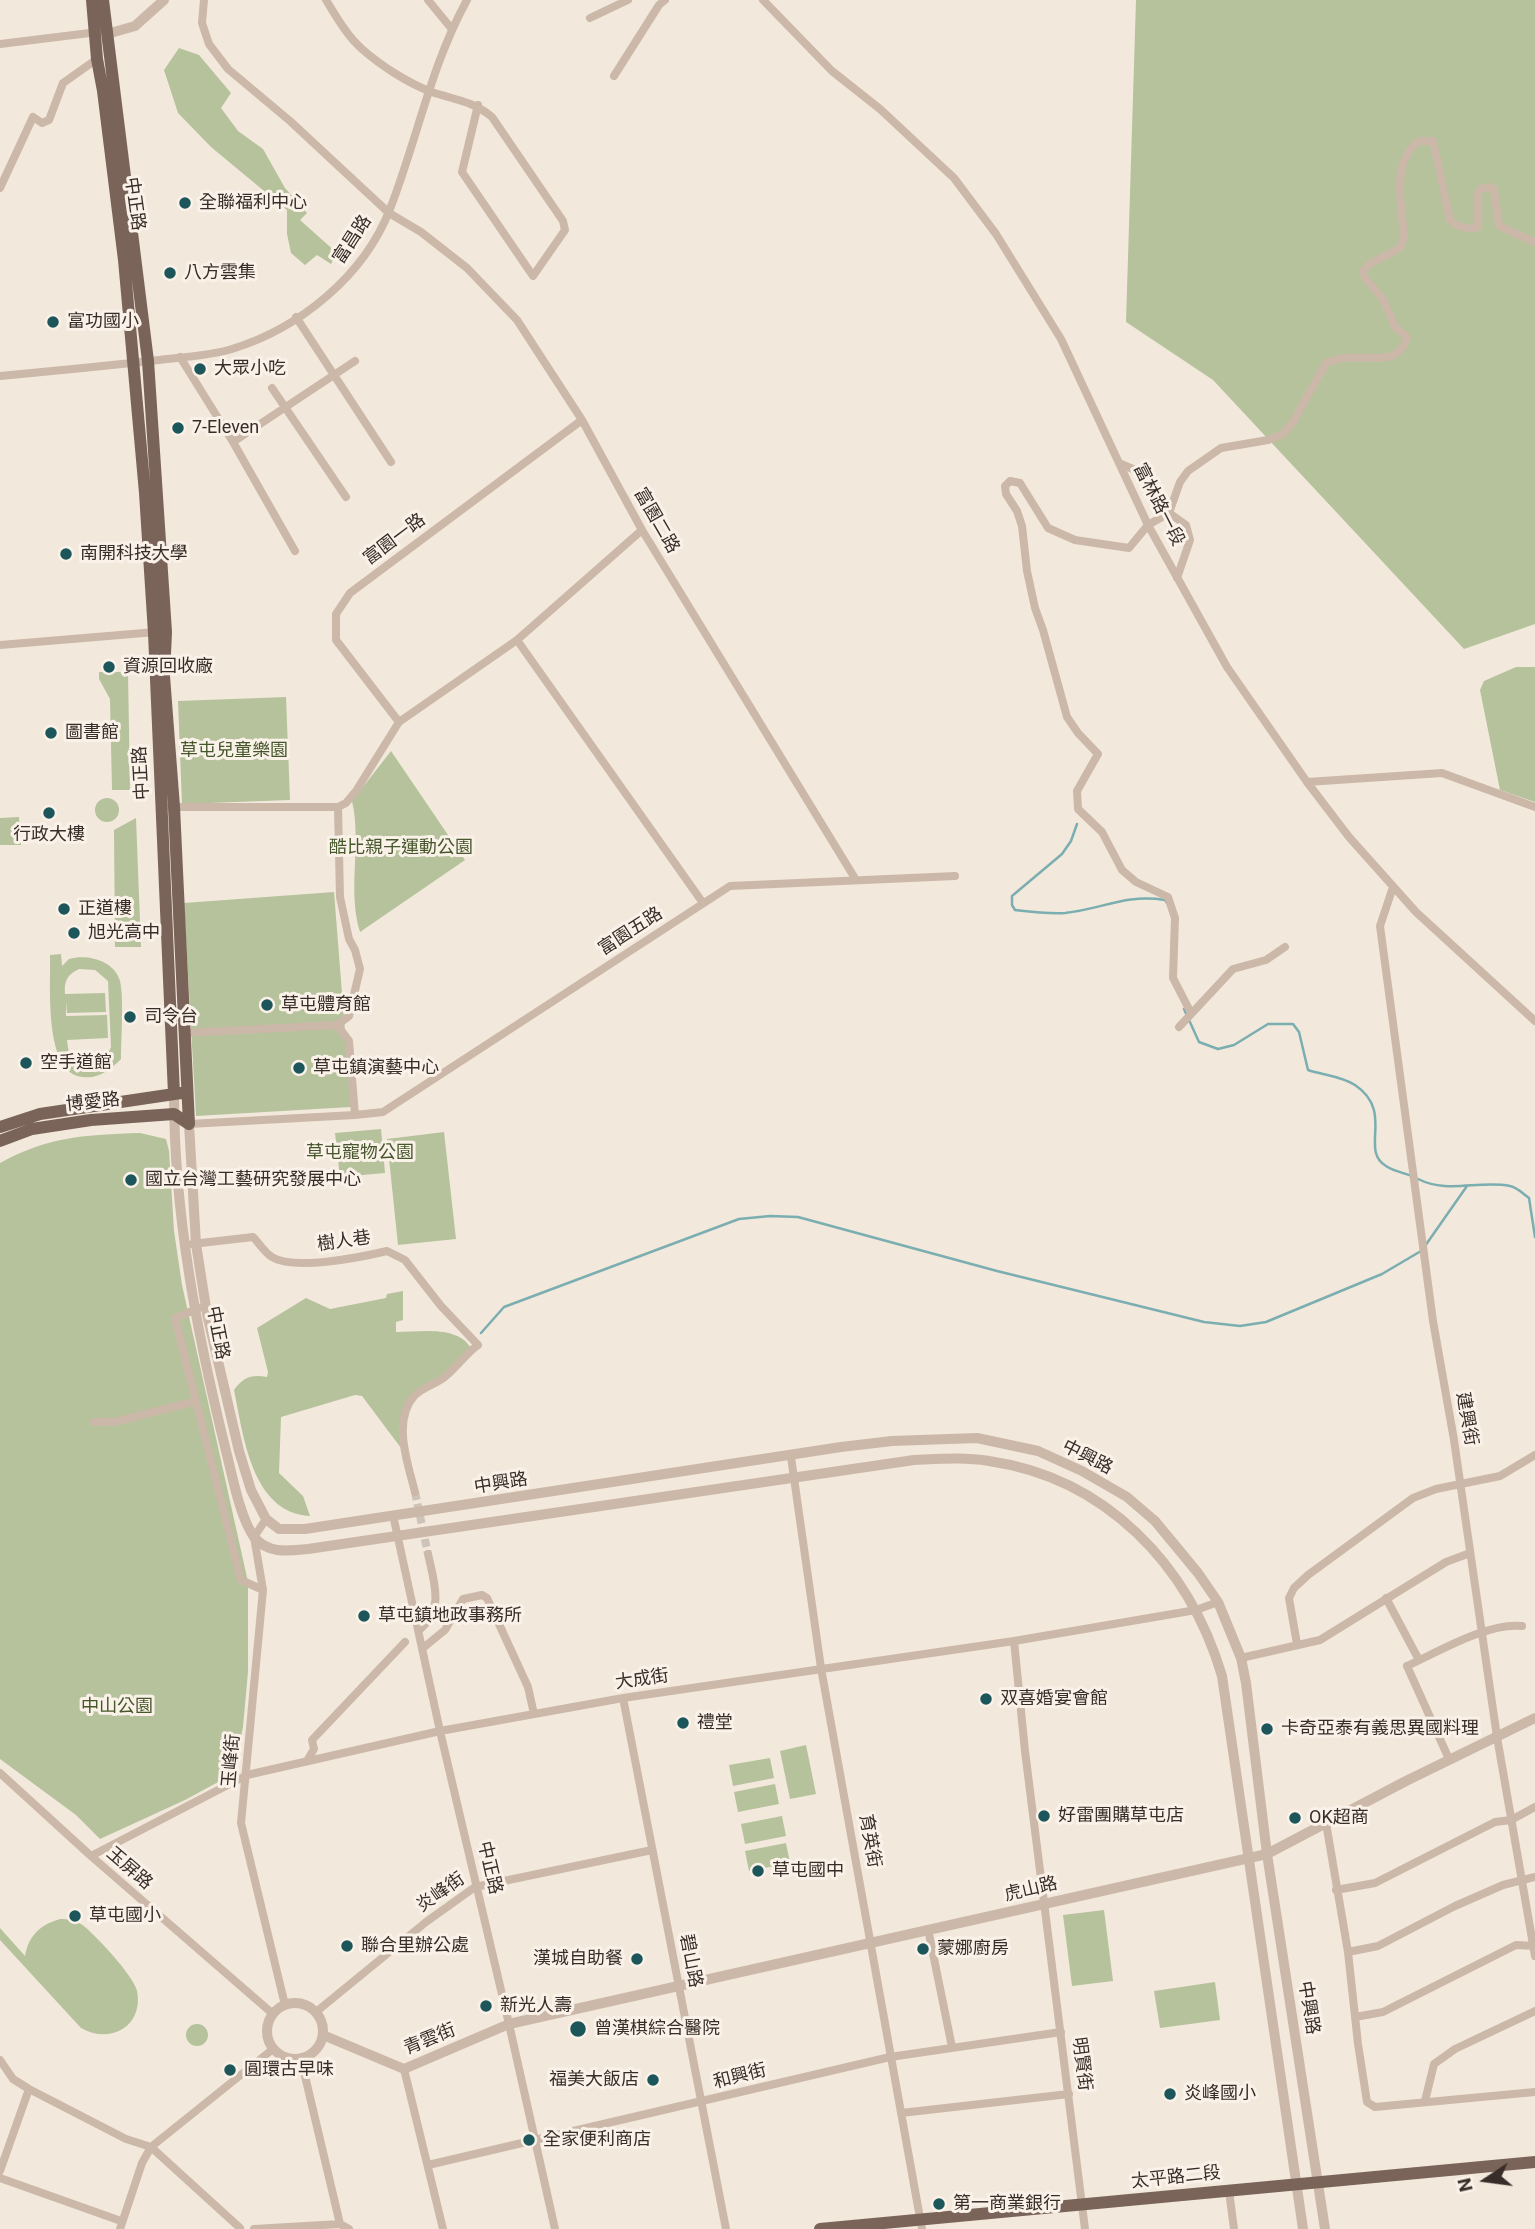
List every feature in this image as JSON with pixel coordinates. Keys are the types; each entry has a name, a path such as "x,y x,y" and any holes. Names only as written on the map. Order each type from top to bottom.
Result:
{"main road":[{"name":"中正路","path":"92,0 101,32 141,362 160,632 174,1094"},
{"name":"中正路","path":"103,0 97,59 141,362"},
{"name":"中正路","path":"167,807 185,1033 189,1124"},
{"name":"博愛路","path":"0,1127 40,1114 187,1092"},
{"name":"博愛路","path":"0,1141 32,1129 67,1122 174,1114"},
{"path":"174,1114 189,1124"},
{"name":"太平路二段","path":"820,2229 921,2224 1083,2205 1535,2162"}],"street":[{"path":"0,44 135,26 164,0"},
{"name":"富園二路","path":"204,0 202,23 209,44 228,69 290,121 389,213 422,232 467,268 494,293 517,320 582,420 642,530 856,880"},
{"path":"326,0 361,48 429,91 478,106 492,117 563,221 565,230 533,276 462,172 478,106"},
{"path":"428,0 452,28"},
{"name":"富昌路","path":"0,376 141,362 231,349 269,334 320,303 343,283 365,256 389,213 452,28 467,0"},
{"path":"590,18 628,0"},
{"name":"富林路一段","path":"763,0 832,71 916,141 961,187 996,234 1061,339 1148,525 1227,667 1349,837 1416,912 1535,1021"},
{"path":"614,76 659,2"},
{"path":"0,188 33,117 42,123 49,120 63,83 97,59"},
{"path":"1190,1014 1173,978 1175,918 1168,897 1136,882 1122,870 1102,832 1078,809 1077,791 1098,754 1077,733 1067,717 1035,608 1027,571 1022,526 1017,511 1006,494 1005,486 1010,481 1020,483 1048,528 1075,540 1129,548 1148,525 1169,513 1180,482 1188,471 1221,447 1268,440 1283,434 1293,422 1326,363 1350,357 1392,357 1403,348 1408,337 1395,327 1383,299 1363,272 1368,264 1403,244 1400,171 1414,145 1426,139 1433,141 1450,220 1455,225 1473,230 1478,228 1478,193 1490,187 1494,190 1499,226 1535,242"},
{"path":"296,317 391,463"},
{"path":"180,357 233,442 295,551"},
{"path":"233,442 355,360"},
{"path":"272,388 346,498"},
{"name":"富園一路","path":"399,722 337,640 336,614 350,593 582,420"},
{"path":"1119,463 1135,470 1169,513 1186,525 1190,540 1177,578"},
{"path":"167,807 338,807 346,803 399,722 517,640 642,530"},
{"path":"0,645 160,632"},
{"path":"517,640 703,904"},
{"path":"1307,782 1442,773 1535,807"},
{"path":"185,1033 337,1025 349,1016 359,969 340,897 338,807"},
{"name":"富園五路","path":"189,1124 383,1112 730,886 955,876"},
{"name":"建興街","path":"1393,887 1380,926 1422,1245 1461,1483 1497,1737 1535,1956"},
{"path":"1181,1025 1233,969 1266,960 1285,947"},
{"path":"337,1025 349,1041 355,1115"},
{"name":"中正路","path":"174,1094 183,1244 239,1451 251,1490 266,1519"},
{"name":"中正路","path":"189,1124 206,1368 239,1500 254,1537"},
{"name":"樹人巷","path":"183,1244 253,1237 272,1258 290,1262 351,1259 387,1251 405,1260 441,1306 478,1345 466,1353 442,1379 414,1396 404,1413 405,1450 415,1492"},
{"path":"200,1308 176,1318 240,1580 262,1590"},
{"path":"94,1422 114,1422 196,1401"},
{"name":"中興路","path":"266,1519 279,1529 305,1529 791,1457 841,1447 938,1438 976,1438 1038,1451 1082,1471 1127,1497 1155,1521 1218,1602 1241,1658 1267,1854 1325,2229"},
{"path":"1297,1644 1289,1598 1294,1588 1413,1497 1461,1483 1500,1476 1535,1455"},
{"name":"育英街","path":"791,1457 821,1668 921,2224"},
{"name":"中興路","path":"254,1537 273,1551 289,1551 914,1460 986,1460 1045,1475 1091,1497 1132,1527 1163,1561 1196,1609 1212,1642 1222,1676 1303,2229"},
{"name":"中正路","path":"393,1515 475,1886 555,2229"},
{"path":"254,1537 266,1519"},
{"name":"玉峰街","path":"254,1537 262,1590 241,1823 285,2005"},
{"path":"1241,1658 1320,1640 1446,1562 1469,1553"},
{"path":"419,1630 430,1620 438,1599 428,1554"},
{"path":"423,1648 445,1630 463,1599 482,1595 487,1598 527,1686 534,1714"},
{"path":"1386,1598 1419,1660"},
{"name":"大成街","path":"90,1856 247,1775 440,1731 623,1698 1014,1640 1196,1609 1218,1602"},
{"path":"1449,1759 1407,1666 1482,1633 1511,1625 1522,1626"},
{"name":"明賢街","path":"1014,1640 1025,1751 1085,2229"},
{"path":"307,1761 314,1749 312,1740 405,1642"},
{"name":"碧山路","path":"623,1698 726,2229"},
{"name":"虎山路","path":"509,2024 1267,1854 1449,1759 1535,1718"},
{"name":"玉屏路","path":"0,1773 90,1856 273,2014"},
{"path":"1336,1890 1375,1883 1495,1822 1511,1820 1535,1807"},
{"path":"1326,1823 1348,1952 1367,2102 1375,2106 1535,2092"},
{"name":"炎峰街","path":"316,2012 426,1922 475,1886 652,1850"},
{"path":"1348,1952 1385,1943 1455,1906 1503,1885 1535,1877"},
{"path":"928,1930 952,2047"},
{"path":"1355,2017 1383,2012 1406,2002 1516,1945 1534,1946"},
{"path":"302,2004 316,2012 323,2035 316,2051 301,2059 285,2058 273,2049 267,2031 273,2014 285,2005 302,2004"},
{"path":"1425,2101 1434,2064 1455,2049 1535,2011"},
{"name":"青雲街","path":"323,2035 404,2070 509,2024"},
{"name":"和興街","path":"428,2165 890,2057 1061,2032"},
{"path":"0,2178 120,2225 150,2147 273,2049"},
{"path":"301,2059 340,2224"},
{"path":"0,2060 13,2079 29,2089 126,2139 150,2147 239,2229 340,2224 349,2229"},
{"path":"404,2070 443,2229"},
{"path":"0,2171 29,2089"},
{"path":"901,2113 1069,2094"},
{"path":"1229,2191 1234,2229"}],"green space":[{"path":"1136,0 1535,0 1535,624 1464,649 1213,380 1126,322"},
{"path":"179,48 199,55 231,93 221,108 238,131 263,149 285,188 307,213 300,220 337,253 331,264 317,255 305,265 291,253 287,234 287,210 211,147 178,113 164,70"},
{"path":"1516,667 1535,667 1535,802 1500,790 1480,690 1484,681"},
{"path":"99,672 128,672 130,790 112,790 110,699 99,679"},
{"name":"草屯兒童樂園","path":"286,697 290,800 182,804 178,701"},
{"name":"酷比親子運動公園","path":"391,751 465,860 360,932 355,900 356,834 352,801"},
{"path":"102,798 112,798 119,805 119,815 112,822 102,822 95,815 95,805"},
{"path":"19,817 21,845 0,845 0,818"},
{"path":"136,818 141,947 115,947 114,830"},
{"name":"草屯體育館","path":"334,892 351,1107 196,1116 184,903"},
{"path":"61,954 62,966 69,959 84,957 99,960 112,968 120,981 121,1059 99,1075 83,1077 70,1072 61,1061 52,1026 50,955","holes":["95,970 108,981 111,1047 106,1058 92,1066 76,1062 69,1054 67,1040 108,1038 107,1015 66,1016 66,1001 67,1013 106,1012 105,993 65,994 65,989 67,979 75,971"]},
{"name":"草屯寵物公園","path":"381,1129 385,1173 340,1177 335,1133"},
{"path":"444,1132 456,1239 398,1245 387,1139"},
{"name":"中山公園","path":"140,1133 166,1139 169,1151 174,1231 182,1285 248,1582 248,1672 243,1727 233,1774 185,1800 100,1839 76,1815 0,1759 0,1163 51,1142"},
{"path":"403,1291 403,1320 396,1322 396,1332 447,1333 465,1341 471,1348 407,1407 404,1452 362,1396 355,1395 281,1417 279,1473 303,1496 310,1516 290,1511 275,1501 262,1486 253,1468 234,1390 248,1378 267,1377 257,1328 306,1298 330,1309 386,1298 387,1294"},
{"path":"806,1745 816,1794 790,1799 780,1751"},
{"path":"770,1758 774,1778 733,1786 729,1765"},
{"path":"775,1784 779,1804 738,1812 734,1792"},
{"path":"782,1816 786,1836 745,1844 741,1824"},
{"path":"786,1843 790,1863 749,1871 745,1851"},
{"path":"1104,1910 1113,1981 1072,1986 1063,1915"},
{"path":"60,1919 81,1924 129,1975 137,1991 138,2003 130,2023 123,2029 103,2034 81,2028 0,1940 0,1928 25,1956 29,1942 36,1932"},
{"path":"1215,1982 1220,2020 1160,2028 1154,1991"},
{"path":"197,2024 205,2027 208,2035 205,2043 197,2046 189,2043 186,2035 189,2027"}],"waterway":[{"path":"1077,824 1071,841 1062,854 1012,896 1015,910 1065,913 1137,899 1165,900 1167,903"},
{"path":"1184,1009 1199,1042 1218,1049 1234,1045 1268,1024 1293,1024 1299,1032 1308,1070 1350,1082 1367,1096 1373,1107 1375,1150 1379,1159 1389,1168 1412,1176"},
{"path":"1418,1179 1441,1186 1498,1185 1515,1188 1529,1198 1535,1237"},
{"path":"1425,1246 1467,1186"},
{"path":"481,1333 504,1307 739,1219 770,1216 798,1217 997,1271 1204,1322 1240,1326 1266,1322 1382,1274 1421,1251"}],"tunnel":[{"path":"415,1492 428,1554"}],"place":[{"name":"全聯福利中心","path":"185,203"},
{"name":"八方雲集","path":"170,273"},
{"name":"富功國小","path":"53,322"},
{"name":"大眾小吃","path":"200,369"},
{"name":"7-Eleven","path":"178,428"},
{"name":"南開科技大學","path":"66,554"},
{"name":"資源回收廠","path":"109,667"},
{"name":"圖書館","path":"51,733"},
{"name":"行政大樓","path":"49,813"},
{"name":"正道樓","path":"64,909"},
{"name":"旭光高中","path":"74,933"},
{"name":"草屯體育館","path":"267,1005"},
{"name":"司令台","path":"130,1017"},
{"name":"空手道館","path":"26,1063"},
{"name":"草屯鎮演藝中心","path":"299,1068"},
{"name":"國立台灣工藝研究發展中心","path":"131,1180"},
{"name":"草屯鎮地政事務所","path":"364,1616"},
{"name":"双喜婚宴會館","path":"986,1699"},
{"name":"禮堂","path":"683,1723"},
{"name":"卡奇亞泰有義思異國料理","path":"1267,1729"},
{"name":"好雷團購草屯店","path":"1044,1816"},
{"name":"OK超商","path":"1295,1818"},
{"name":"草屯國中","path":"758,1871"},
{"name":"草屯國小","path":"75,1916"},
{"name":"聯合里辦公處","path":"347,1946"},
{"name":"蒙娜廚房","path":"923,1949"},
{"name":"漢城自助餐","path":"637,1959"},
{"name":"新光人壽","path":"486,2006"},
{"name":"曾漢棋綜合醫院","path":"578,2029"},
{"name":"圓環古早味","path":"230,2070"},
{"name":"福美大飯店","path":"653,2080"},
{"name":"炎峰國小","path":"1170,2094"},
{"name":"全家便利商店","path":"529,2140"},
{"name":"第一商業銀行","path":"939,2204"}]}
